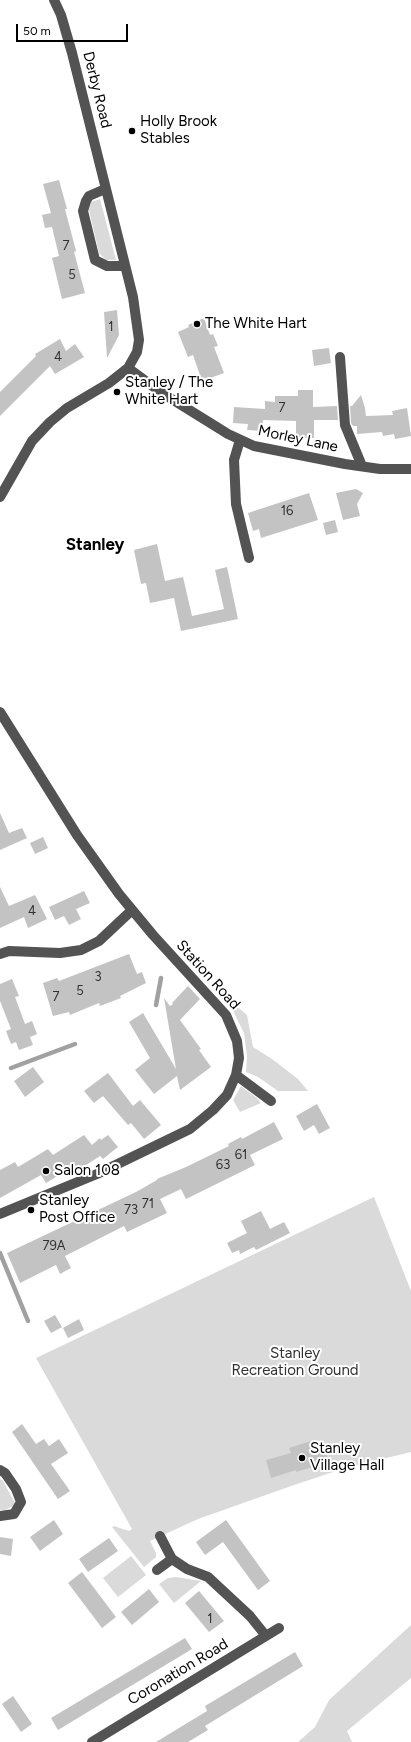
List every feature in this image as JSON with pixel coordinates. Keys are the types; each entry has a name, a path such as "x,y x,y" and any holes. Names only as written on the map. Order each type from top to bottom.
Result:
{"street":[{"name":"Derby Road","path":"54,0 61,15 72,53 125,266 139,330 137,352 128,368"},
{"path":"106,189 89,196 83,211 95,260 107,266 125,266"},
{"path":"340,357 345,425 362,466"},
{"path":"0,497 32,441 50,422 67,408 109,383 128,368"},
{"name":"Morley Lane","path":"128,368 162,394 240,440 265,449 362,466 411,469"},
{"path":"240,440 234,460 236,504 249,558"},
{"name":"Station Road","path":"0,712 77,835 131,911 226,1015 237,1041 239,1058 236,1076 227,1095 213,1110 190,1129 97,1174 0,1214"},
{"path":"0,954 14,951 60,953 81,950 100,941 131,911"},
{"path":"236,1076 271,1101"},
{"path":"0,1470 5,1473 16,1489 21,1502 14,1514 0,1516"},
{"path":"160,1536 172,1559 183,1567 208,1577 250,1616 266,1636"},
{"path":"157,1570 172,1559"},
{"name":"Coronation Road","path":"92,1742 278,1628"}],"green space":[{"path":"100,199 116,260 106,260 99,253 89,210 91,202"},
{"path":"226,997 247,1015 253,1047 272,1059 298,1079 308,1091 278,1091 258,1077 246,1072 247,1056 244,1033"},
{"path":"241,1086 261,1103 240,1112 233,1100"},
{"name":"Stanley Recreation Ground","path":"374,1197 411,1291 411,1452 345,1468 198,1519 150,1541 156,1553 156,1557 144,1567 112,1527 114,1526 129,1531 132,1529 36,1358"},
{"path":"0,1479 3,1481 15,1503 15,1505 5,1510 0,1510"},
{"path":"131,1556 146,1575 118,1597 103,1578"},
{"path":"176,1577 201,1581 174,1603 159,1584 168,1578"},
{"path":"411,1625 411,1678 347,1731 352,1742 298,1742 315,1727 329,1700"}],"building":[{"path":"59,180 76,251 74,252 85,293 62,299 52,258 59,256 52,227 45,228 42,215 51,213 43,184"},
{"path":"117,310 119,335 107,358 104,312"},
{"path":"204,318 210,335 213,334 218,346 214,347 224,373 202,381 193,355 188,357 178,332 189,327 188,325"},
{"path":"60,339 66,351 75,344 84,357 55,374 50,366 0,416 0,392 36,356 35,354"},
{"path":"329,348 331,363 314,366 312,350"},
{"path":"298,390 313,390 313,407 337,406 338,420 314,420 314,438 296,438 296,421 263,420 262,431 247,430 248,424 233,423 234,407 265,409 265,401 275,402 275,396 298,396"},
{"path":"361,395 366,416 393,415 392,411 407,408 411,436 395,439 394,434 383,436 382,432 357,434 357,426 353,426 351,423 350,406 352,406"},
{"path":"356,489 363,493 357,504 360,516 343,520 336,493"},
{"path":"309,493 318,520 261,538 259,529 253,531 248,513"},
{"path":"335,520 338,532 326,535 323,523"},
{"path":"157,544 165,581 183,577 192,616 224,609 215,570 227,567 238,619 181,631 174,598 150,603 146,583 141,584 134,550"},
{"path":"0,813 9,833 22,828 27,838 0,850"},
{"path":"43,837 48,848 35,854 30,843"},
{"path":"0,887 9,906 35,895 47,919 28,928 24,917 0,928"},
{"path":"84,891 90,903 76,909 81,919 69,925 64,916 55,920 49,907"},
{"path":"129,954 137,974 142,972 146,983 120,996 121,998 100,1006 99,1003 70,1015 69,1012 53,1016 43,983 57,978 59,981"},
{"path":"12,979 19,996 15,997 25,1024 32,1021 37,1034 30,1037 33,1045 19,1050 16,1042 11,1044 6,1031 11,1029 0,1001 0,984"},
{"path":"188,986 200,999 180,1020 201,1049 199,1050 211,1067 180,1090 177,1076 154,1094 135,1070 150,1058 129,1022 143,1013 176,1069 164,998 170,1006"},
{"path":"33,1067 44,1082 25,1097 14,1081"},
{"path":"108,1073 133,1106 140,1100 161,1125 144,1139 131,1123 128,1125 103,1096 94,1103 84,1091"},
{"path":"317,1104 330,1128 319,1134 314,1125 304,1131 296,1116"},
{"path":"274,1122 283,1139 250,1155 255,1165 186,1199 181,1189 160,1199 167,1213 127,1232 124,1226 65,1256 71,1268 60,1274 56,1265 20,1283 7,1253 136,1192 157,1179 186,1167 229,1146 228,1144 241,1137 242,1139"},
{"path":"84,1135 92,1145 100,1138 101,1140 108,1135 118,1147 103,1159 100,1156 77,1171 74,1166 46,1183 41,1175 0,1198 0,1170 15,1162 18,1167 48,1149 53,1155"},
{"path":"261,1211 270,1229 284,1222 290,1233 256,1250 254,1247 240,1254 239,1250 232,1253 227,1243 247,1233 241,1221"},
{"path":"55,1315 62,1327 51,1333 44,1321"},
{"path":"79,1319 84,1330 68,1338 63,1328"},
{"path":"22,1424 36,1444 44,1439 49,1446 59,1439 68,1453 51,1464 70,1491 58,1499 12,1432"},
{"name":"Stanley Village Hall","path":"311,1441 312,1447 323,1443 329,1462 271,1478 266,1460 291,1453 289,1448"},
{"path":"54,1520 63,1534 40,1551 30,1537"},
{"path":"226,1520 270,1581 258,1590 223,1542 205,1555 196,1542"},
{"path":"0,1537 13,1539 11,1556 0,1554"},
{"path":"109,1538 118,1551 88,1572 79,1559"},
{"path":"82,1572 116,1617 102,1628 68,1583"},
{"path":"149,1589 159,1602 132,1625 121,1612"},
{"path":"199,1591 224,1621 209,1632 185,1603"},
{"path":"185,1638 192,1649 58,1730 51,1718"},
{"path":"295,1652 303,1666 205,1726 208,1730 188,1742 156,1742 207,1711 205,1706"},
{"path":"13,1696 32,1724 21,1732 2,1704"}],"waterway":[{"path":"156,1005 161,978"},
{"path":"11,1068 75,1044"},
{"path":"0,1253 28,1321"}],"place":[{"name":"Holly Brook Stables","path":"132,131"},
{"name":"The White Hart","path":"197,324"},
{"name":"Stanley / The White Hart","path":"117,392"},
{"name":"Salon 108","path":"46,1171"},
{"name":"Stanley Post Office","path":"31,1210"},
{"name":"Stanley Village Hall","path":"302,1458"}],"district":[{"name":"Stanley","path":"95,545"}]}
